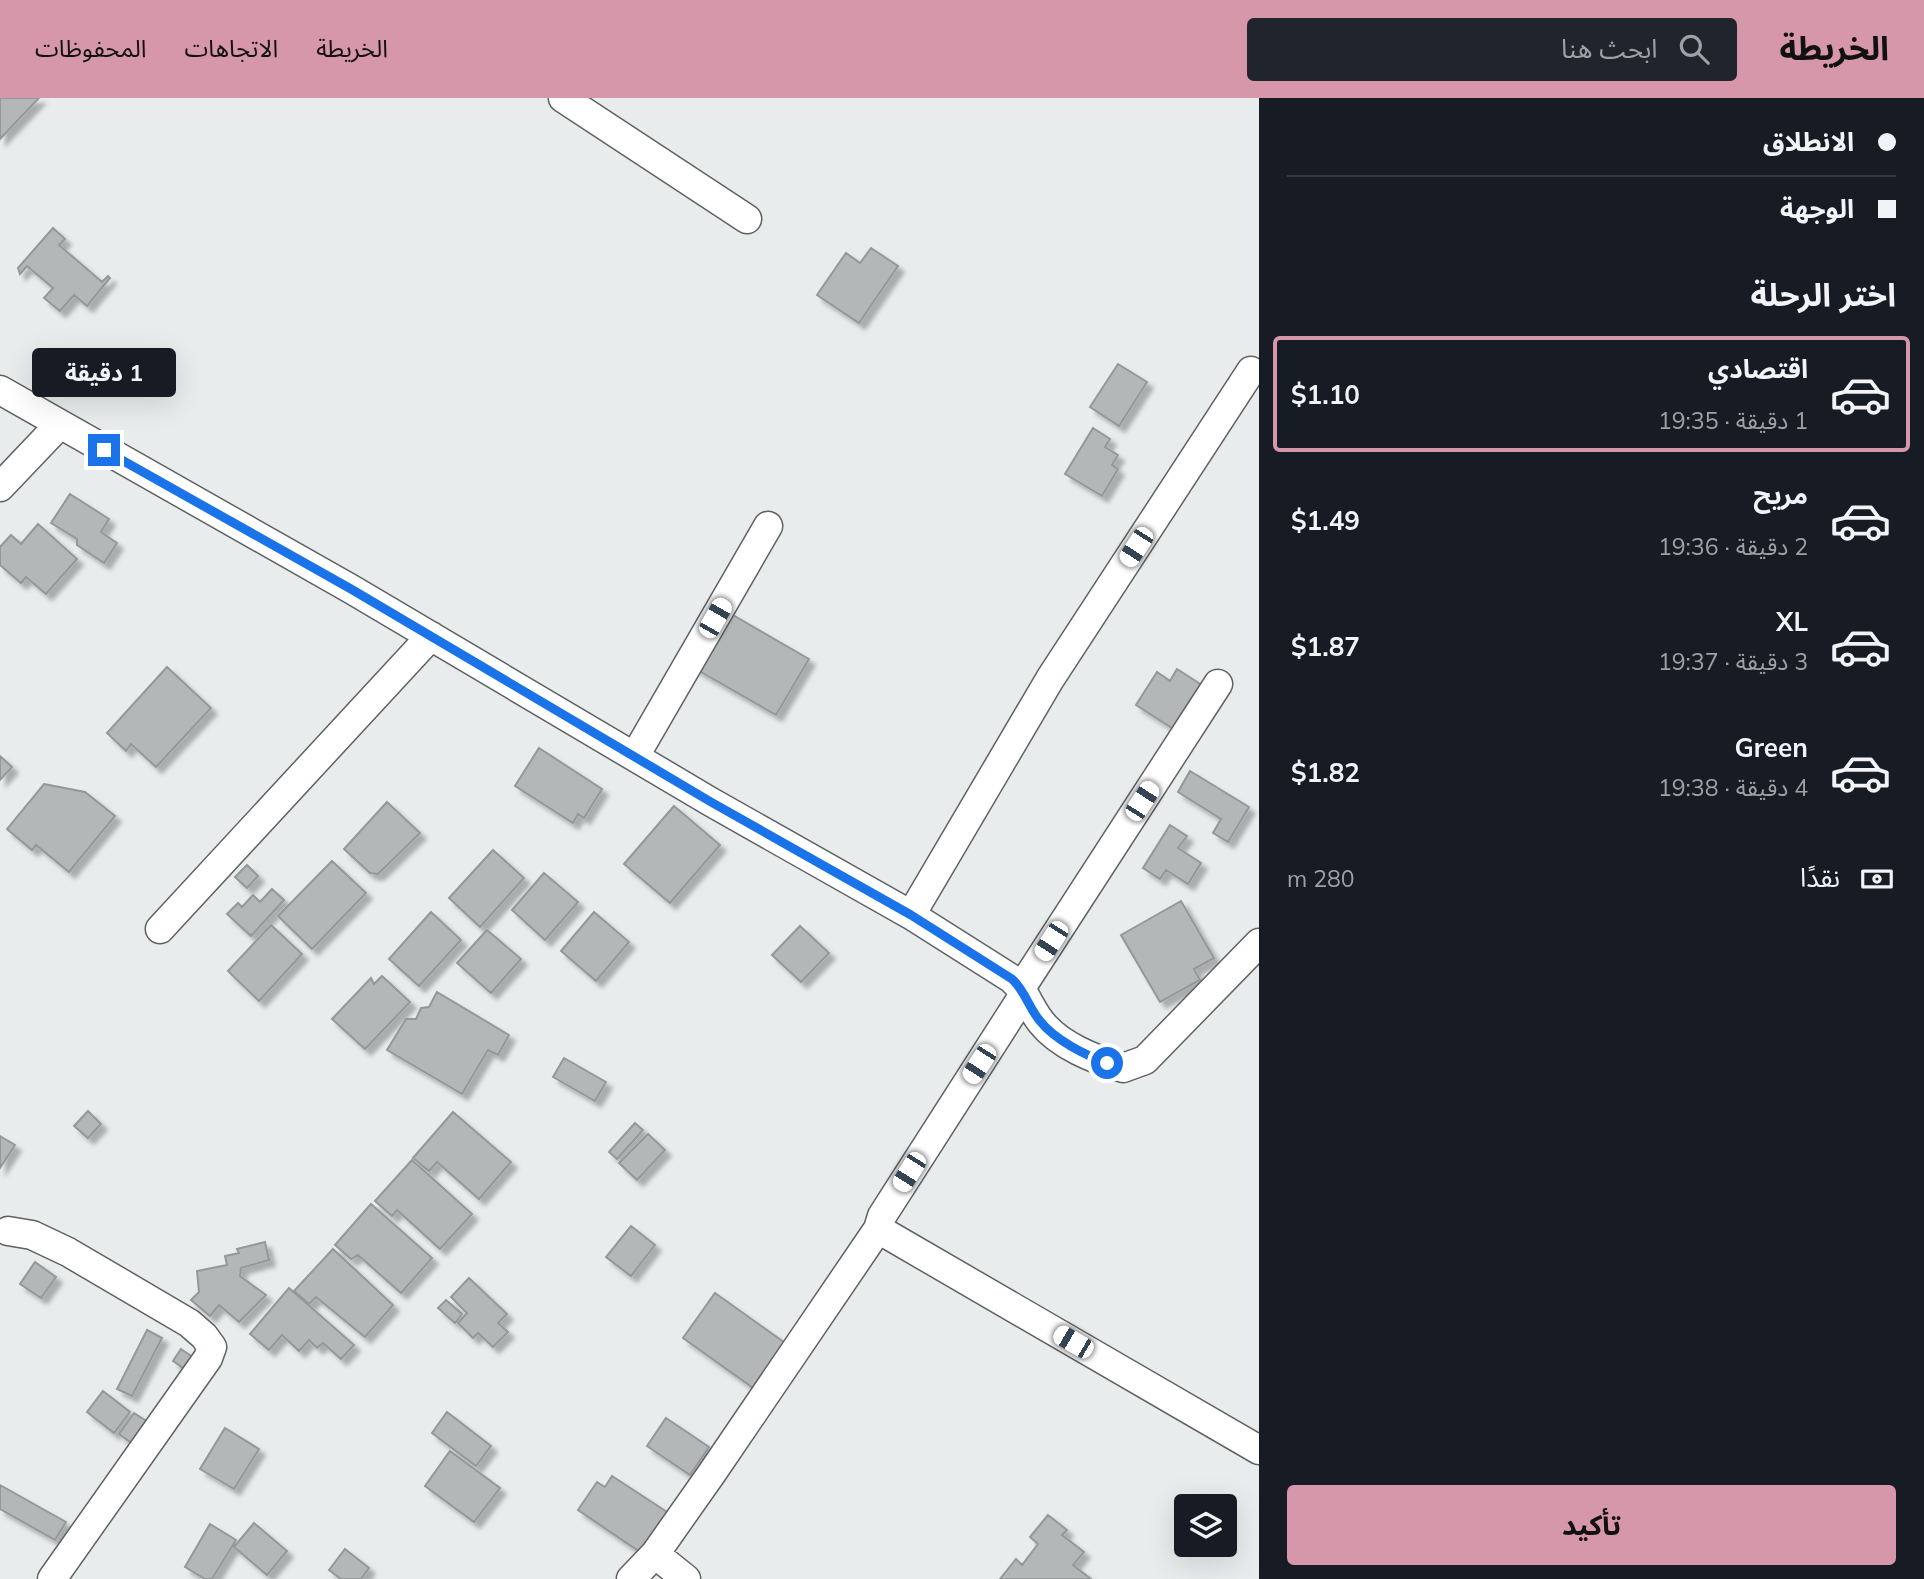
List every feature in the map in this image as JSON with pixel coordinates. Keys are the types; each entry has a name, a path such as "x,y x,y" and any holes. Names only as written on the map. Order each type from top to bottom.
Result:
{"street":[{"path":"563,98 747,219"},
{"path":"911,915 1050,680 1251,372"},
{"path":"0,390 911,915 1012,979 1021,988 1040,1021 1055,1035 1092,1058 1122,1068 1145,1060 1259,943"},
{"path":"0,487 60,425"},
{"path":"635,756 768,526"},
{"path":"160,929 431,636"},
{"path":"631,1579 654,1554 878,1229 881,1216 1021,999 1021,988 1218,684"},
{"path":"878,1229 1259,1450"},
{"path":"3,1234 32,1235 79,1259 189,1323 212,1347 208,1358 52,1579"},
{"path":"654,1554 686,1579"}],"building":[{"path":"0,98 39,98 0,139"},
{"path":"53,228 65,239 59,245 102,282 108,276 110,278 87,306 74,295 60,311 44,298 53,288 27,266 20,274 18,268"},
{"path":"871,248 898,266 859,323 817,295 846,253 860,263"},
{"path":"1118,364 1147,382 1119,426 1090,407"},
{"path":"1093,428 1110,439 1105,447 1118,455 1112,465 1118,469 1102,496 1065,474"},
{"path":"70,494 109,519 101,532 117,543 104,563 77,545 77,539 51,523"},
{"path":"38,524 77,559 46,594 26,577 21,583 0,565 0,547 11,535 21,544"},
{"path":"726,611 809,659 776,715 694,668"},
{"path":"167,667 211,708 156,767 131,744 126,751 107,733"},
{"path":"1177,669 1211,691 1183,735 1136,705 1157,672 1170,681"},
{"path":"539,748 602,789 584,818 578,814 573,823 515,786"},
{"path":"0,756 12,767 0,780"},
{"path":"1190,771 1249,807 1228,842 1213,833 1221,819 1178,792"},
{"path":"44,784 85,792 115,816 69,872 36,845 32,850 7,829"},
{"path":"387,802 420,833 378,874 370,873 344,849"},
{"path":"674,806 720,845 670,903 624,864"},
{"path":"1170,825 1187,836 1178,848 1201,863 1188,884 1166,870 1160,879 1143,868"},
{"path":"493,850 524,878 480,927 449,898"},
{"path":"332,861 366,893 312,949 278,916"},
{"path":"247,865 258,876 247,888 235,877"},
{"path":"544,873 578,902 545,940 512,910"},
{"path":"272,889 284,900 251,936 227,914 238,903 242,907 253,895 260,902"},
{"path":"1181,901 1214,958 1194,969 1200,980 1160,1002 1121,935"},
{"path":"431,912 461,940 419,986 389,959"},
{"path":"594,912 629,942 596,981 561,951"},
{"path":"271,925 302,954 259,1001 228,971"},
{"path":"800,926 829,953 801,982 772,955"},
{"path":"487,930 521,959 491,993 457,963"},
{"path":"382,976 410,1002 365,1049 332,1019 371,978 374,984"},
{"path":"437,992 509,1035 498,1055 488,1050 462,1094 387,1050 406,1019 416,1019 421,1008 429,1007"},
{"path":"564,1058 606,1082 595,1101 553,1077"},
{"path":"88,1111 101,1124 88,1138 74,1126"},
{"path":"453,1112 511,1162 479,1199 437,1162 429,1171 413,1158"},
{"path":"635,1123 643,1130 617,1159 609,1152"},
{"path":"648,1134 665,1150 637,1180 619,1163"},
{"path":"0,1136 15,1145 0,1168"},
{"path":"412,1160 472,1214 440,1249 397,1210 392,1216 375,1201"},
{"path":"371,1204 432,1258 401,1293 358,1255 351,1259 335,1245"},
{"path":"631,1226 655,1245 631,1276 606,1257"},
{"path":"265,1242 269,1260 241,1268 240,1276 266,1295 239,1322 219,1305 210,1316 191,1300 199,1292 197,1271 227,1265 225,1256 239,1253 237,1249"},
{"path":"333,1249 393,1305 365,1337 316,1297 309,1304 294,1291"},
{"path":"35,1262 56,1277 41,1298 20,1284"},
{"path":"469,1278 507,1314 498,1323 508,1332 493,1347 478,1333 473,1338 458,1323 467,1313 451,1297"},
{"path":"289,1288 354,1345 341,1359 323,1343 317,1348 309,1340 299,1351 282,1335 269,1350 250,1334"},
{"path":"715,1293 788,1345 756,1390 683,1338"},
{"path":"446,1300 462,1314 455,1323 438,1308"},
{"path":"147,1330 162,1338 132,1396 117,1389"},
{"path":"181,1349 194,1358 186,1370 173,1361"},
{"path":"103,1391 130,1412 114,1433 87,1412"},
{"path":"447,1412 491,1446 476,1466 432,1433"},
{"path":"134,1413 148,1422 133,1444 119,1434"},
{"path":"666,1418 709,1447 690,1475 647,1446"},
{"path":"225,1428 259,1449 234,1489 200,1469"},
{"path":"450,1451 500,1488 474,1522 425,1486"},
{"path":"612,1476 667,1512 640,1552 578,1510 597,1482 605,1487"},
{"path":"0,1485 66,1522 55,1540 0,1509"},
{"path":"1048,1515 1067,1530 1062,1535 1084,1552 1073,1565 1091,1579 1000,1579 1016,1559 1022,1565 1038,1544 1030,1537"},
{"path":"254,1523 287,1551 267,1575 234,1547"},
{"path":"210,1524 236,1540 212,1579 205,1579 185,1567"},
{"path":"345,1549 369,1568 361,1579 341,1579 329,1570"}],"route":[{"path":"104,450 351,589 711,802 911,915 1012,979 1021,988 1040,1021 1055,1035 1092,1058 1107,1063"}]}
